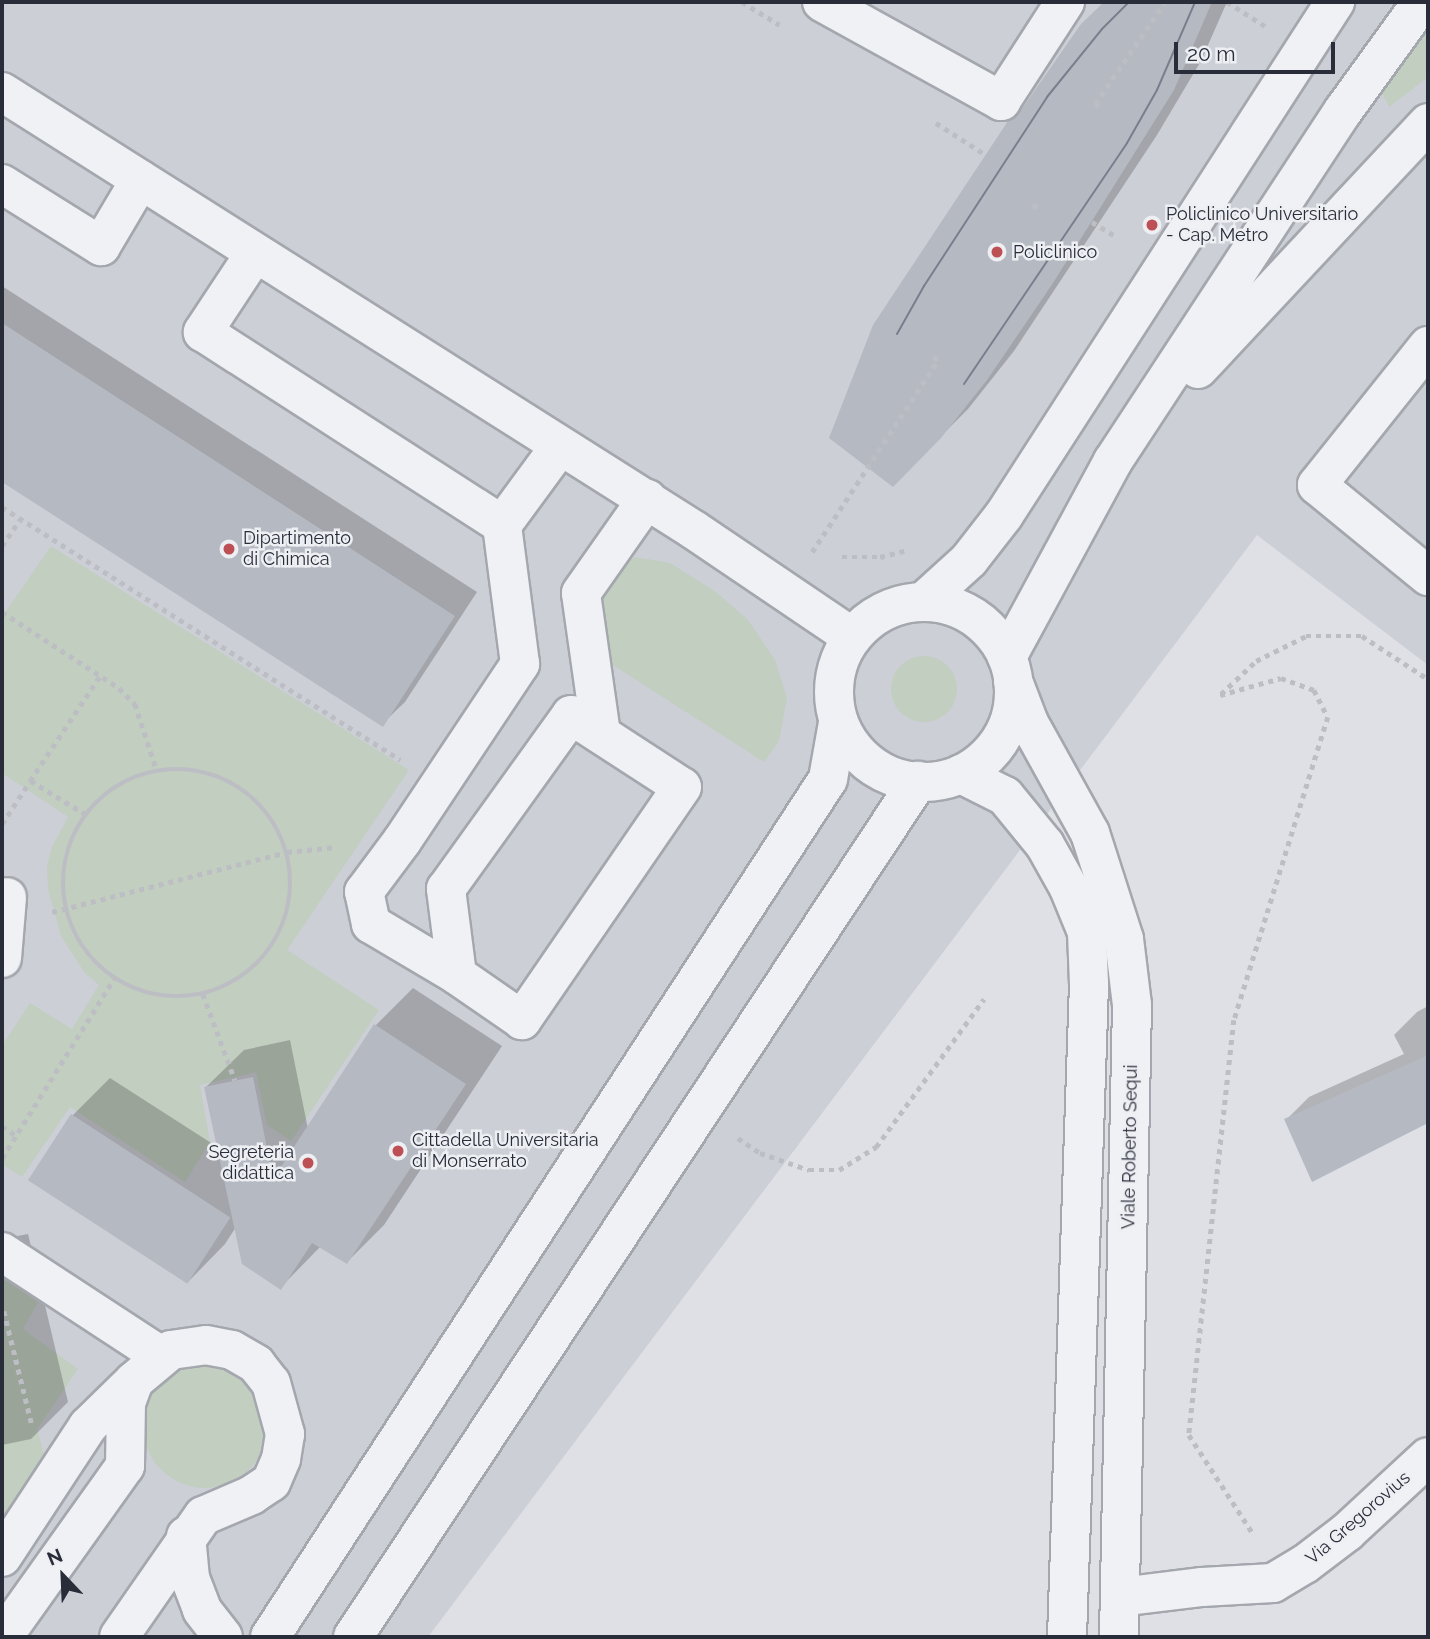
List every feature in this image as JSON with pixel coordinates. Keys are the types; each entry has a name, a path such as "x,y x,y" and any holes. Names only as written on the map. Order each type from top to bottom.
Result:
{"street":[{"path":"822,2 1001,101 1065,2"},
{"path":"924,601 969,560 1004,515 1335,2"},
{"path":"1010,669 1114,461 1343,111 1422,2"},
{"path":"2,92 647,499 852,637"},
{"path":"1114,461 1428,123"},
{"path":"2,184 101,246 139,180"},
{"path":"255,253 202,332 502,525"},
{"path":"1428,346 1317,485 1428,576"},
{"path":"457,975 446,889 570,715 682,787 522,1020 457,975 371,924 364,892 402,841 520,664 502,525 560,446"},
{"path":"601,734 581,593 647,499"},
{"path":"270,1637 828,779 838,723 834,694 837,674 852,637 872,618 897,606 924,601 950,606 974,617 993,634 1010,669 1012,710 1003,735 985,758 961,774 940,781 918,782 893,777 870,764 851,746 838,723"},
{"name":"Viale Roberto Sequi","path":"1010,669 1029,723 1095,846 1124,940 1132,1005 1119,1637"},
{"path":"961,774 1005,796 1045,845 1069,887 1087,932 1089,984 1068,1637"},
{"path":"353,1637 918,782"},
{"path":"2,958 7,897"},
{"path":"2,1252 162,1356"},
{"path":"2,1557 88,1426 162,1356 171,1350 206,1345 232,1350 256,1364 271,1383 285,1434 281,1459 271,1482 252,1495 202,1516 119,1637"},
{"path":"4,1637 125,1466 126,1403 134,1381"},
{"name":"Via Gregorovius","path":"1120,1597 1273,1583 1305,1564 1347,1532 1428,1457"},
{"path":"186,1536 190,1578 202,1609 223,1637"}],"path":[{"path":"1099,107 1095,104 1165,2"},
{"path":"1227,2 1268,28"},
{"path":"1092,222 1115,236"},
{"path":"809,555 937,360 933,357"},
{"path":"2,507 403,762"},
{"path":"2,546 20,519"},
{"path":"2,612 119,688 135,704 157,771"},
{"path":"1261,1583 1257,1540 1189,1435 1234,1020 1328,717 1314,690 1281,678 1220,695 1256,661 1306,636 1362,636 1428,679"},
{"path":"2,824 99,677"},
{"path":"157,771 213,775 239,787 260,805 277,827 287,852 292,883 288,913 275,941 257,966 240,978 203,994 172,998 142,992 114,979 93,960 76,936 66,909 63,885 66,860 73,837 86,815 118,786 157,771"},
{"path":"30,781 86,815"},
{"path":"51,912 287,852 349,846"},
{"path":"2,1158 114,979"},
{"path":"203,994 235,1080"},
{"path":"701,1110 760,1153 809,1170 839,1170 876,1147 984,999"},
{"path":"2,1126 17,1136"},
{"path":"2,1300 34,1435"}],"shaded area":[{"name":"Cittadella Universitaria di Monserrato","path":"2,2 1428,2 1428,665 1257,535 428,1637 2,1637"}],"green space":[{"path":"1428,2 1428,77 1389,107 1372,71"},
{"path":"51,546 409,770 287,950 379,1010 291,1141 267,1125 256,1072 200,1085 210,1142 185,1182 70,1107 22,1177 2,1164 2,1046 30,1003 72,1029 99,985 84,972 61,936 48,889 47,867 51,849 68,817 2,773 2,617"},
{"path":"635,557 670,563 716,592 748,620 775,660 787,698 779,741 764,762 605,660 595,612 602,582"},
{"path":"918,656 930,656 942,661 952,671 957,689 955,702 942,717 930,722 918,722 906,717 896,707 891,695 891,683 896,671 906,661"},
{"path":"2,1278 38,1302 23,1329 78,1369 37,1429 46,1462 2,1529"},
{"path":"205,1364 229,1369 249,1382 262,1402 267,1426 262,1450 249,1470 229,1483 205,1488 181,1483 161,1470 148,1450 143,1426 148,1402 161,1382 181,1369"}],"building":[{"name":"Policlinico","path":"1104,2 1212,2 1174,90 1053,283 987,380 941,438 893,487 829,438 873,325 1008,121 1019,113 1081,24"},
{"name":"Dipartimento di Chimica","path":"2,323 455,616 383,727 2,482"},
{"name":"Segreteria didattica","path":"374,1024 466,1084 347,1264 312,1243 281,1290 242,1264 204,1087 253,1077 273,1179"},
{"path":"1428,1055 1428,1123 1312,1182 1284,1119"},
{"path":"71,1114 230,1217 187,1284 28,1180"}],"tram line":[{"path":"897,334 924,286 1047,97 1102,29 1129,2"},
{"path":"964,384 1127,143 1157,90 1195,2"}],"place":[{"name":"Policlinico Universitario - Cap. Metro","path":"1152,225"},
{"name":"Policlinico","path":"997,252"},
{"name":"Dipartimento di Chimica","path":"229,549"},
{"name":"Cittadella Universitaria di Monserrato","path":"398,1151"},
{"name":"Segreteria didattica","path":"308,1163"}]}
